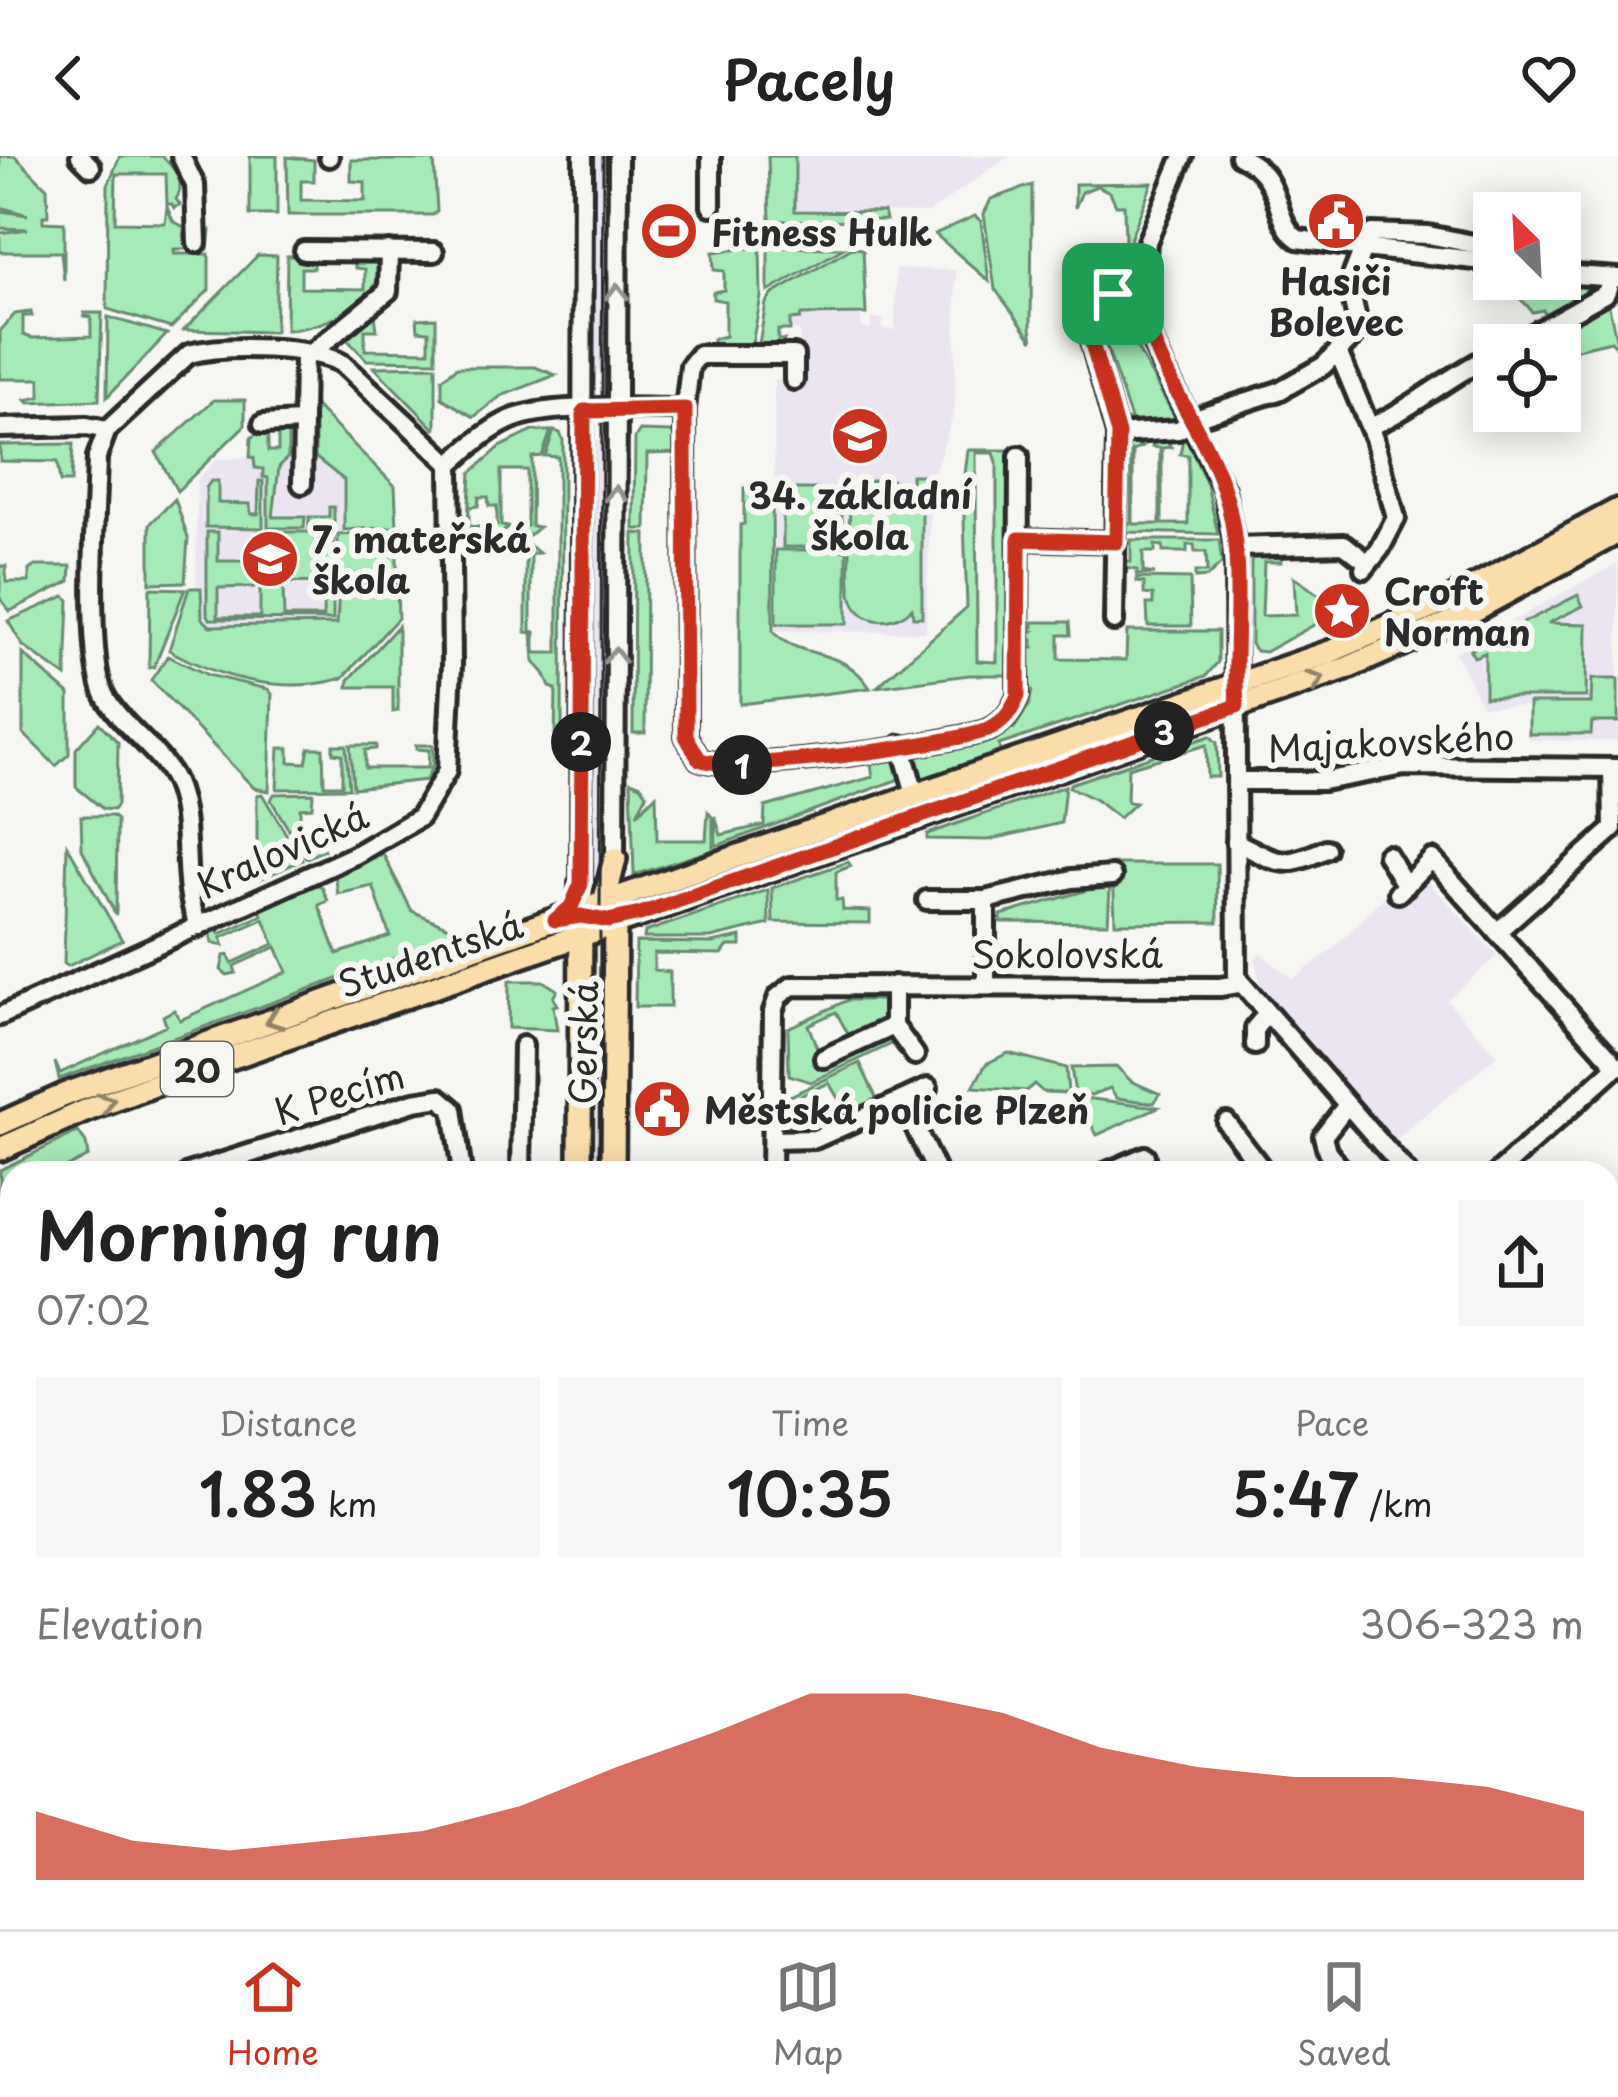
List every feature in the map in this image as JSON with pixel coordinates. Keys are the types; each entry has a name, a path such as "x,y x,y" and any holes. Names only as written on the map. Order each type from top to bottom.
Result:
{"main road":[{"name":"Studentská","path":"639,903 1236,696 1428,610 1618,510"},
{"name":"Studentská","path":"0,1149 147,1087 554,944 598,918 916,797 1236,696 1345,669 1429,633 1618,532"},
{"path":"614,860 621,886 639,903 620,930 616,956"},
{"path":"614,860 598,918 616,956"},
{"path":"555,920 571,907 581,884"},
{"name":"Gerská","path":"580,1161 579,982 598,918 581,884"},
{"name":"Studentská","path":"0,1124 69,1093 555,920 598,918"},
{"path":"554,944 572,955 579,982"},
{"name":"Gerská","path":"613,1161 616,956"}],"street":[{"path":"181,156 195,185 196,243"},
{"name":"Gerská","path":"581,884 583,156"},
{"path":"614,860 617,156"},
{"path":"711,156 711,206"},
{"path":"1183,156 1147,242 1142,292 1148,331 1224,489 1235,547 1238,984 1396,1161"},
{"path":"1239,156 1268,178 1293,236 1473,260"},
{"path":"1118,434 1166,433 1280,391 1339,354 1357,328 1349,284 1370,249 1369,235 1428,235 1473,244"},
{"path":"304,251 434,252"},
{"path":"302,484 306,354 388,291 389,251"},
{"path":"1551,324 1606,293 1615,278 1581,276"},
{"path":"1114,621 1118,434 1082,309 1086,295 1142,292"},
{"path":"0,428 87,426 107,430 189,354 268,350 332,358 344,364 450,464 484,434 514,418 616,409 685,409"},
{"path":"1235,547 1344,544 1366,566 1396,518 1370,427 1339,354"},
{"path":"794,380 794,355 699,355 689,366 685,409 686,736 694,754 707,763 750,765 987,730 1012,709 1018,696 1019,456"},
{"path":"1370,427 1414,406 1473,365"},
{"path":"263,424 301,422"},
{"name":"Kralovická","path":"107,430 97,457 94,629 99,679 112,706 164,764 178,789 190,906 199,927 409,826 439,789 447,771 450,724 450,464"},
{"path":"1019,539 1116,542"},
{"path":"901,745 916,797"},
{"name":"Majakovského","path":"1239,781 1324,781 1406,766 1615,768"},
{"path":"1497,932 1612,829 1615,768"},
{"path":"1236,842 1293,865 1326,850"},
{"path":"1387,854 1402,890 1432,859 1618,1066 1511,1161"},
{"path":"926,900 986,900 1072,879 1112,876"},
{"path":"986,900 995,938 986,986"},
{"path":"0,1016 199,927"},
{"name":"Sokolovská","path":"771,1161 773,1011 778,997 800,985 1238,984"},
{"path":"895,985 894,1026 915,1055"},
{"path":"1255,1045 1255,1028 1266,1015"},
{"path":"824,1058 894,1026"},
{"path":"521,1161 523,1046"},
{"path":"772,1140 815,1139 928,1088"},
{"name":"K Pecím","path":"227,1161 440,1098 453,1108 460,1161"},
{"path":"902,1100 932,1161"},
{"path":"1335,1161 1323,1136 1347,1105"},
{"path":"1226,1122 1256,1161"},
{"path":"255,1152 255,1161"},
{"path":"1133,1161 1145,1156"}],"shaded area":[{"path":"592,156 609,156 611,371 591,370"},
{"path":"795,156 1009,156 928,213 795,211"},
{"name":"34. základní škola","path":"896,269 956,270 955,410 931,483 926,632 775,631 774,380 800,380 800,331 790,330 790,319 861,315 862,329 871,329 871,319 883,319 883,329 895,330"},
{"path":"594,441 606,441 605,884 590,884"},
{"name":"7. mateřská škola","path":"315,457 344,480 344,635 196,635 197,479 216,460"},
{"path":"1618,563 1618,741 1529,740 1529,706 1482,706 1455,652"},
{"path":"1424,877 1497,956 1447,1000 1497,1055 1396,1140 1281,1016 1260,984 1255,958 1260,953 1293,979 1333,949 1390,891 1399,900"},
{"path":"590,982 605,983 604,1161 585,1161"}],"green space":[{"path":"0,156 15,156 47,188 48,216 43,216 43,222 64,223 64,281 61,252 0,252 0,233 28,229 0,228 0,211 28,215 0,207"},
{"path":"120,156 162,156 178,176 180,205 167,204 166,174 116,174 115,222 165,223 167,207 173,221 184,227 184,243 203,243 204,229 210,230 208,249 174,249 174,254 209,254 209,290 171,328 107,309 108,185"},
{"path":"250,156 277,156 277,215 250,215"},
{"path":"768,156 795,156 795,211 884,212 886,220 770,221"},
{"path":"287,157 314,160 314,181 301,181 301,200 365,201 365,182 351,181 351,160 434,160 437,211 433,215 288,215"},
{"path":"1152,183 1131,237 1126,287 1119,286 1117,283 1126,282 1124,205 1116,205 1110,192 1097,186 1082,192 1075,208 1075,184"},
{"path":"1032,185 1033,340 995,289 984,214 991,199"},
{"path":"975,216 981,221 989,281 935,234"},
{"path":"760,247 761,297 751,349 713,349 713,339 725,336 725,301 713,299 713,292 724,290 724,271 714,270 713,252"},
{"path":"768,247 844,248 768,292"},
{"path":"852,248 863,249 866,314 801,315 790,320 790,330 778,330 778,340 784,340 779,348 758,350 766,303 773,294"},
{"path":"258,255 277,256 275,332 184,330"},
{"path":"313,255 313,268 301,268 301,288 365,289 365,269 355,268 355,255 379,257 379,273 373,288 350,310 286,330 287,256"},
{"path":"1581,283 1596,283 1599,290 1581,299"},
{"path":"1607,297 1618,348 1611,341 1581,348 1581,324 1558,324"},
{"path":"1125,299 1138,350 1178,423 1123,427 1120,422 1131,419 1092,303"},
{"path":"1521,300 1579,300 1547,320 1543,310 1532,312"},
{"path":"31,312 32,316 23,316 23,335 32,338 91,336 91,317 84,313 102,313 99,400 29,403 26,400 40,397 40,379 0,379 0,331 15,314"},
{"path":"375,315 377,330 365,330 365,350 429,351 429,331 418,330 417,319 436,318 436,361 367,360 343,335"},
{"path":"108,317 167,334 107,397"},
{"path":"436,366 436,428 435,429 374,367"},
{"path":"457,367 535,367 556,375 501,396 474,417 442,398 442,379"},
{"path":"214,400 245,400 245,425 177,491 156,452"},
{"path":"310,401 395,486 397,527 344,530 344,480 315,457 315,422 307,421"},
{"path":"268,426 268,451 278,451 278,430 288,431 288,457 279,467 273,517 305,517 304,528 268,528 268,478 250,457 251,438"},
{"path":"533,431 551,431 542,456 532,457 531,526 539,527 529,535 518,527 527,526 527,470 501,470 501,526 509,527 499,535 489,527 497,526 497,506 489,506 488,497 479,497 478,506 469,507 469,526 478,527 477,531 467,535 471,473 500,447"},
{"path":"554,431 563,440 562,737 555,737 556,689 534,662 532,633 526,632 526,554 518,553 529,545 539,553 531,554 535,653 558,653 558,457 545,456"},
{"path":"640,431 671,432 677,438 677,453 647,454 646,529 634,529 635,438"},
{"path":"1184,434 1207,485 1218,534 1123,532 1121,524 1131,523 1131,451 1122,450 1129,442 1142,447 1133,451 1133,524 1160,524 1160,448 1152,447 1154,441 1165,439 1171,447 1162,448 1162,524 1188,524 1188,455 1180,454"},
{"path":"73,444 71,482 60,482 57,462 0,461 0,445"},
{"path":"968,450 1013,450 1012,675 969,675 877,687 967,607 963,490","holes":["976,453 994,453 997,462 997,662 977,661"]},
{"path":"911,475 922,475 922,617 913,617 912,608 896,618 870,619 856,607 851,593 851,505 861,488 876,480 911,489"},
{"path":"218,481 218,503 250,504 251,514 258,514 259,481 263,481 263,528 206,527 206,488"},
{"path":"744,488 772,488 773,632 796,647 847,665 870,688 740,704"},
{"path":"783,489 842,489 842,547 783,547"},
{"path":"175,499 188,538 185,582 150,583 150,524"},
{"path":"329,507 334,507 334,582 268,583 268,532 314,532 309,517 329,517"},
{"path":"207,532 218,532 218,561 258,561 258,532 264,532 263,583 218,588 218,617 260,617 260,587 283,588 284,617 323,617 324,588 333,588 333,620 210,619"},
{"path":"397,532 397,584 338,583 338,535"},
{"path":"634,533 646,534 645,733 633,733"},
{"path":"1131,540 1219,540 1222,563 1207,577 1195,578 1195,572 1207,572 1206,552 1195,552 1194,545 1187,545 1187,552 1163,552 1163,546 1155,545 1155,552 1143,552 1143,572 1155,574 1137,575 1137,570 1121,562 1131,562"},
{"path":"776,550 847,550 847,624 776,624"},
{"path":"1251,552 1281,554 1281,562 1264,562 1262,616 1296,615 1294,577 1334,606 1321,621 1265,652 1251,644"},
{"path":"0,566 6,566 6,582 29,582 29,570 35,566 71,566 70,581 10,611 0,598"},
{"path":"1137,578 1190,579 1191,626 1148,626 1147,604 1153,604 1153,595 1144,594 1144,583"},
{"path":"150,588 185,589 154,667 149,668"},
{"path":"189,588 201,588 202,618 210,626 337,624 339,588 397,589 398,618 343,678 299,685 253,681 209,669 169,650"},
{"path":"1578,595 1583,606 1548,623 1587,624 1586,697 1485,697 1485,653 1474,657 1470,650"},
{"path":"65,596 69,600 66,677 23,646 8,621"},
{"path":"1033,622 1070,622 1071,635 1059,635 1059,659 1126,660 1127,631 1218,631 1218,662 1206,676 999,745 1001,756 920,783 912,766 912,750 917,746 920,755 944,751 943,742 949,750 978,745 977,737 981,736 983,744 996,740 994,732 1007,724 1014,729 1032,690 1025,689 1025,649 1033,648 1033,640 1025,635 1033,631 1025,627 1033,627"},
{"path":"398,626 398,711 393,712 393,687 348,687 349,680"},
{"path":"23,654 69,694 69,754 56,766 23,733"},
{"path":"168,656 208,675 268,689 272,694 269,791 254,788 151,680"},
{"path":"1592,679 1618,679 1618,722 1592,722 1591,734 1529,734 1529,703 1591,703"},
{"path":"99,723 118,742 117,805 113,810 103,809 76,787 76,749"},
{"path":"1210,736 1217,743 1218,777 1207,777 1206,745 1128,768 1127,802 1135,803 1119,818 1069,787 1070,784"},
{"path":"333,745 346,745 349,788 277,789 279,748 289,748 289,762 306,763 309,748 323,748 324,785 342,785 342,754 333,753"},
{"path":"350,745 376,745 376,749 365,750 365,768 428,768 429,750 416,749 416,745 433,745 433,764 426,780 353,788"},
{"path":"895,755 902,778 716,846 715,816 721,835 764,825 765,807 873,777 870,758"},
{"path":"631,781 647,794 637,814 656,795 657,840 706,840 708,812 713,818 713,850 634,875"},
{"path":"1065,786 1061,823 989,840 927,839 927,834"},
{"path":"313,793 312,807 300,808 300,825 311,826 324,850 306,858 271,800 274,794"},
{"path":"262,794 302,860 260,879 257,795"},
{"path":"81,816 117,820 116,915 82,849"},
{"path":"67,845 122,940 68,966 64,964"},
{"path":"383,854 412,911 451,928 454,937 59,1079 55,1062 60,1073 166,1025 163,1016 174,1010 180,1020 287,972 276,947 234,966 236,973 227,975 221,970 224,956 232,963 274,944 264,919 221,938 224,946 212,943 210,931 215,925 220,934 262,915 258,906 310,881 322,887 328,901 319,905 337,954 390,936 373,886 338,894 335,874"},
{"path":"848,862 851,866 836,872 836,900 842,900 843,910 870,911 870,923 773,922 772,888"},
{"path":"1113,864 1217,864 1218,922 1115,923"},
{"path":"1110,888 1108,923 1001,922 1001,915"},
{"path":"768,890 769,924 711,938 644,938 645,932"},
{"path":"741,937 741,946 728,946 722,954 654,953 654,970 670,972 670,1007 635,1007 636,942 712,943"},
{"path":"509,981 543,981 557,990 553,998 557,1005 553,1006 557,1030 508,1028"},
{"path":"848,1000 890,1000 889,1019 882,1029 878,1022 857,1032 859,1039 852,1041 836,1012 808,1025 823,1063 894,1030 902,1039 811,1082 789,1075 788,1028"},
{"path":"1008,1053 1066,1068 1068,1093 1043,1092 1034,1084 1026,1091 973,1087 986,1064"},
{"path":"860,1063 879,1104 849,1117 829,1083 800,1096 814,1132 788,1132 788,1097"},
{"path":"1117,1067 1131,1081 1160,1094 1154,1103 1117,1098 1110,1088 1092,1095 1075,1093 1071,1068"},
{"path":"1076,1097 1158,1107 1097,1135"},
{"path":"78,1132 86,1143 88,1156 78,1161 18,1161"}],"tram line":[{"path":"599,1161 603,156"}],"place":[{"name":"Hasiči Bolevec","path":"1336,221"},
{"name":"Fitness Hulk","path":"669,231"},
{"name":"34. základní škola","path":"860,436"},
{"name":"7. mateřská škola","path":"270,559"},
{"name":"Croft Norman","path":"1342,611"},
{"name":"Městská policie Plzeň","path":"662,1109"}],"route":[{"path":"1142,292 1148,331 1224,489 1237,577 1237,706 640,914 608,921 591,916 555,920 579,896 581,884 584,411 685,409 687,415 686,736 699,759 750,765 863,752 987,730 1007,716 1018,696 1019,539 1116,542 1118,434 1082,309 1086,295 1113,294 1142,292"}]}
